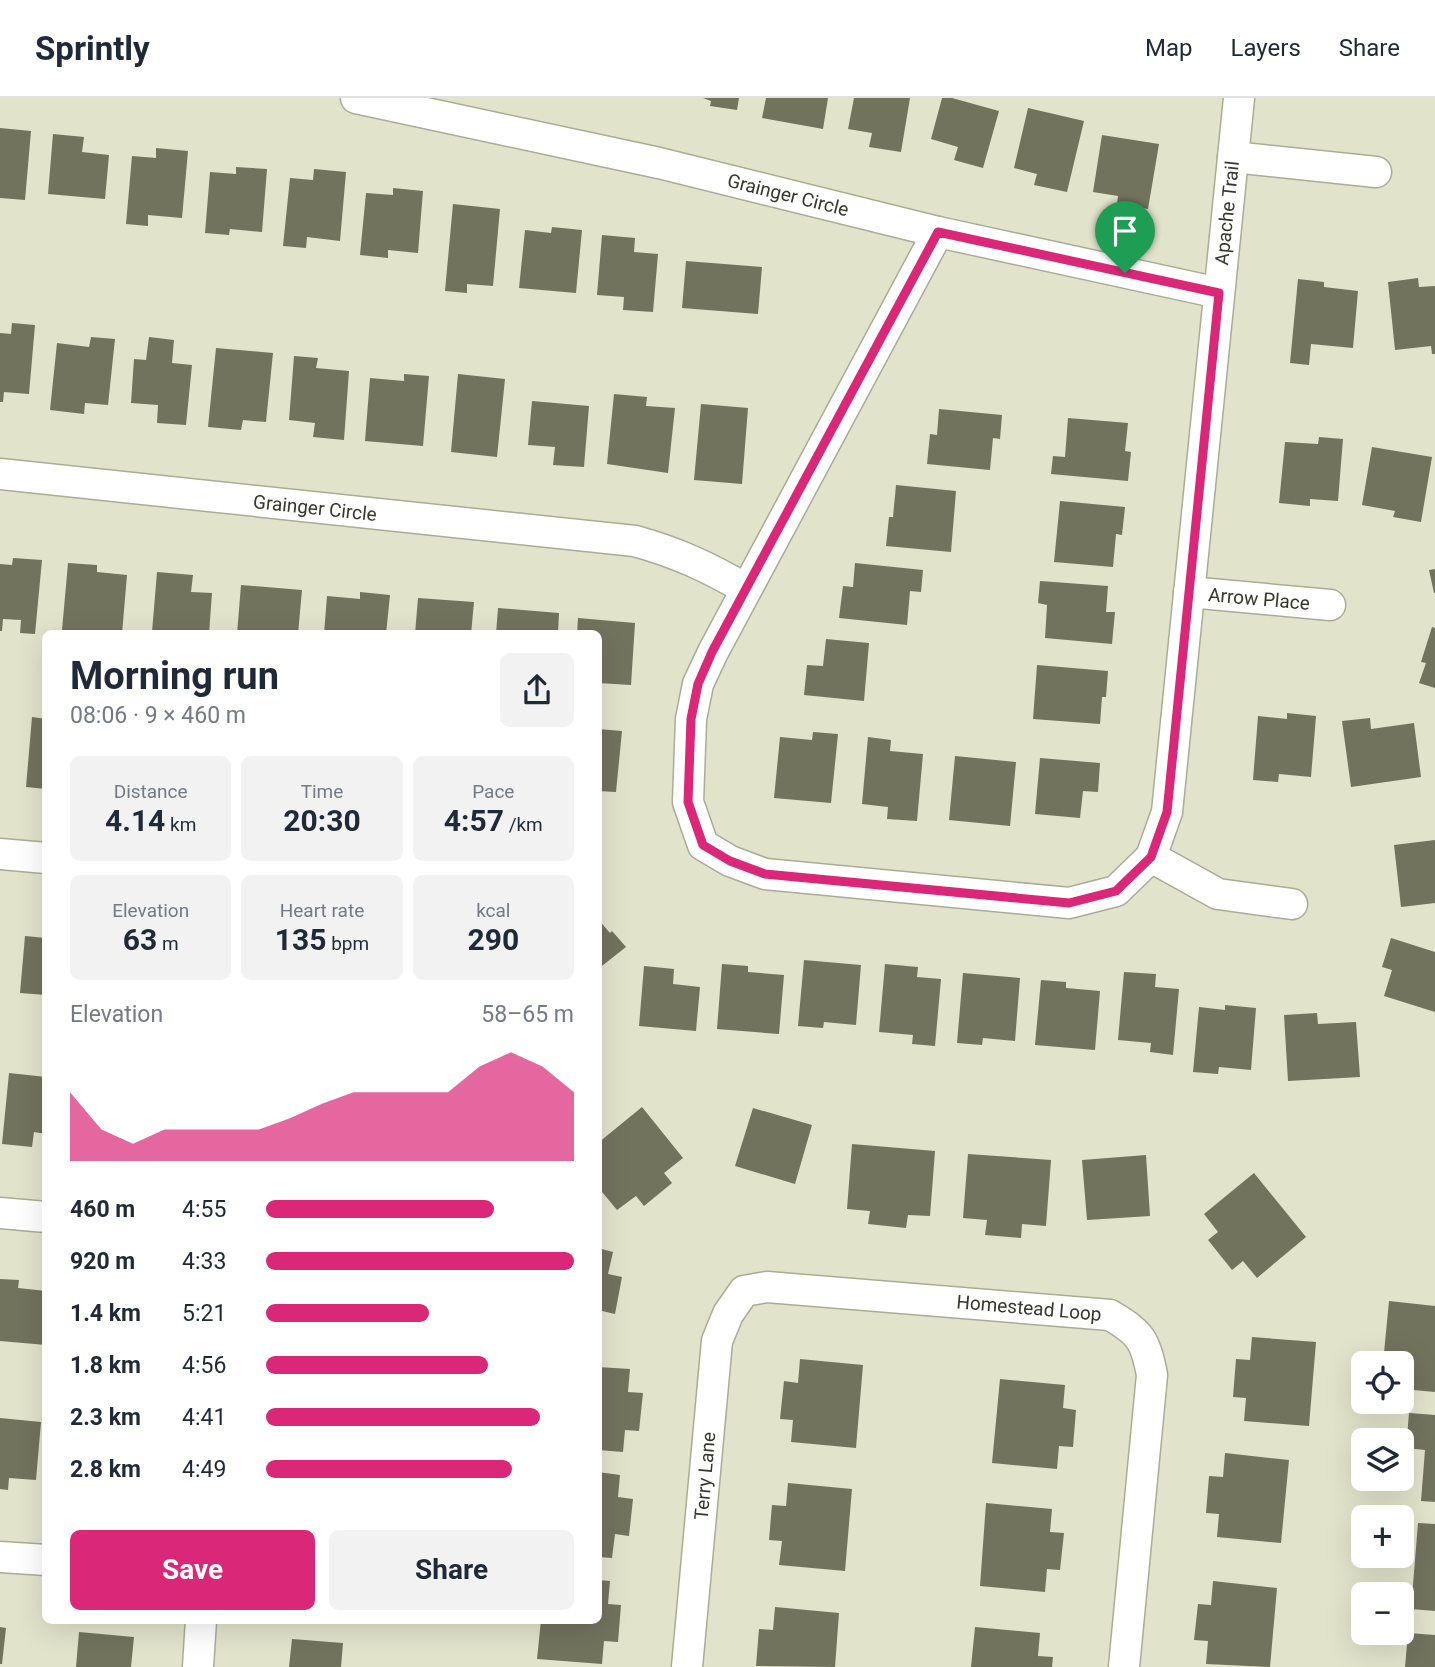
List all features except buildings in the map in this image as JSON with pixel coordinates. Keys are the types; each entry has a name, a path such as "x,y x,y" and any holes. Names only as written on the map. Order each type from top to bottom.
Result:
{"street":[{"name":"Grainger Circle","path":"356,98 659,163 938,232 1219,293"},
{"name":"Apache Trail","path":"938,232 746,589 698,684 691,719 688,802 703,845 730,861 765,874 1069,903 1116,891 1151,857 1167,812 1239,98"},
{"path":"1233,158 1376,172"},
{"name":"Grainger Circle","path":"0,474 635,541 673,551 746,589"},
{"name":"Arrow Place","path":"1189,592 1330,606"},
{"path":"0,854 42,858"},
{"path":"1151,857 1218,894 1292,904"},
{"path":"0,1213 42,1217"},
{"name":"Homestead Loop","path":"744,1291 767,1287 791,1288 1110,1315 1134,1329 1147,1348 1152,1375 1124,1667"},
{"name":"Terry Lane","path":"687,1667 717,1341 727,1314 744,1291"},
{"path":"0,1556 42,1560"},
{"path":"198,1667 201,1624"}],"route":[{"path":"938,232 1125,273 1219,293 1167,812 1151,857 1116,891 1069,903 765,874 730,861 703,845 688,802 691,719 698,684 712,652 938,232"}]}
